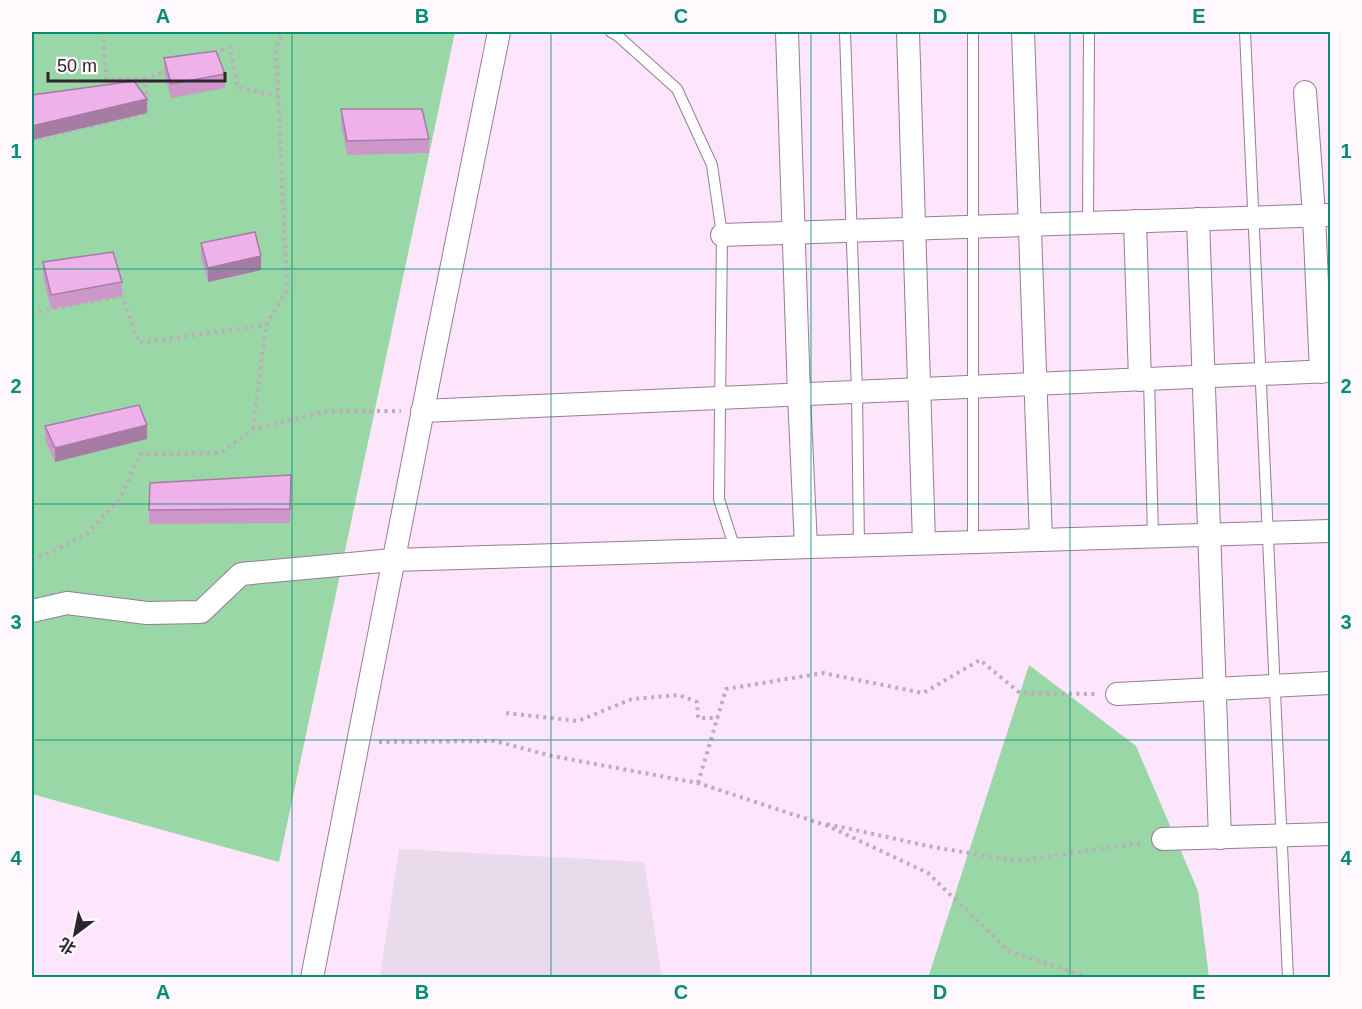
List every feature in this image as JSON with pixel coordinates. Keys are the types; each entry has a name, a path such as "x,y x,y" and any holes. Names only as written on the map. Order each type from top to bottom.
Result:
{"street":[{"path":"312,978 499,32"},
{"path":"787,32 806,547"},
{"path":"908,32 924,543"},
{"path":"1023,32 1041,540"},
{"path":"423,411 1326,371 1322,215 1305,93"},
{"path":"722,235 1322,215"},
{"path":"1198,219 1220,838"},
{"path":"1135,221 1144,380"},
{"path":"32,611 67,603 147,613 201,612 241,574 393,560 1330,531"},
{"path":"1117,694 1330,683"},
{"path":"1162,839 1330,834"}],"lane":[{"path":"611,32 677,89 712,165 722,235 719,499 735,549"},
{"path":"845,32 857,392 859,545"},
{"path":"973,32 973,542"},
{"path":"1088,223 1089,32"},
{"path":"1245,32 1288,978"},
{"path":"1144,380 1153,536"}],"path":[{"path":"103,32 106,79 145,79 175,68"},
{"path":"253,429 266,325 287,290 276,48 283,32"},
{"path":"208,55 230,46 238,88 279,96"},
{"path":"32,140 147,112 145,79"},
{"path":"32,313 122,296 139,344 266,325"},
{"path":"32,559 87,534 121,497 140,454 221,453 253,429 327,411 423,411"},
{"path":"698,783 726,689 823,674 923,693 980,660 1020,693 1117,694"},
{"path":"506,713 578,721 632,699 679,695 697,702 698,717 718,718"},
{"path":"358,742 495,741 552,756 698,783 828,826 928,873 1008,951 1092,978"},
{"path":"810,820 933,847 1017,861 1162,839"}],"shaded area":[{"path":"399,849 644,862 662,977 380,977"}],"green space":[{"path":"32,32 455,32 279,862 32,794"},
{"path":"1029,665 1136,746 1198,891 1209,977 928,978"}],"building":[{"path":"216,51 225,74 171,84 164,58"},
{"path":"134,81 147,99 32,126 32,95"},
{"path":"341,109 422,109 429,139 347,141"},
{"path":"255,232 261,256 208,268 201,243"},
{"path":"113,252 122,282 51,295 43,262"},
{"path":"139,405 147,425 55,448 45,426"},
{"path":"291,475 290,509 149,510 150,483"}]}
